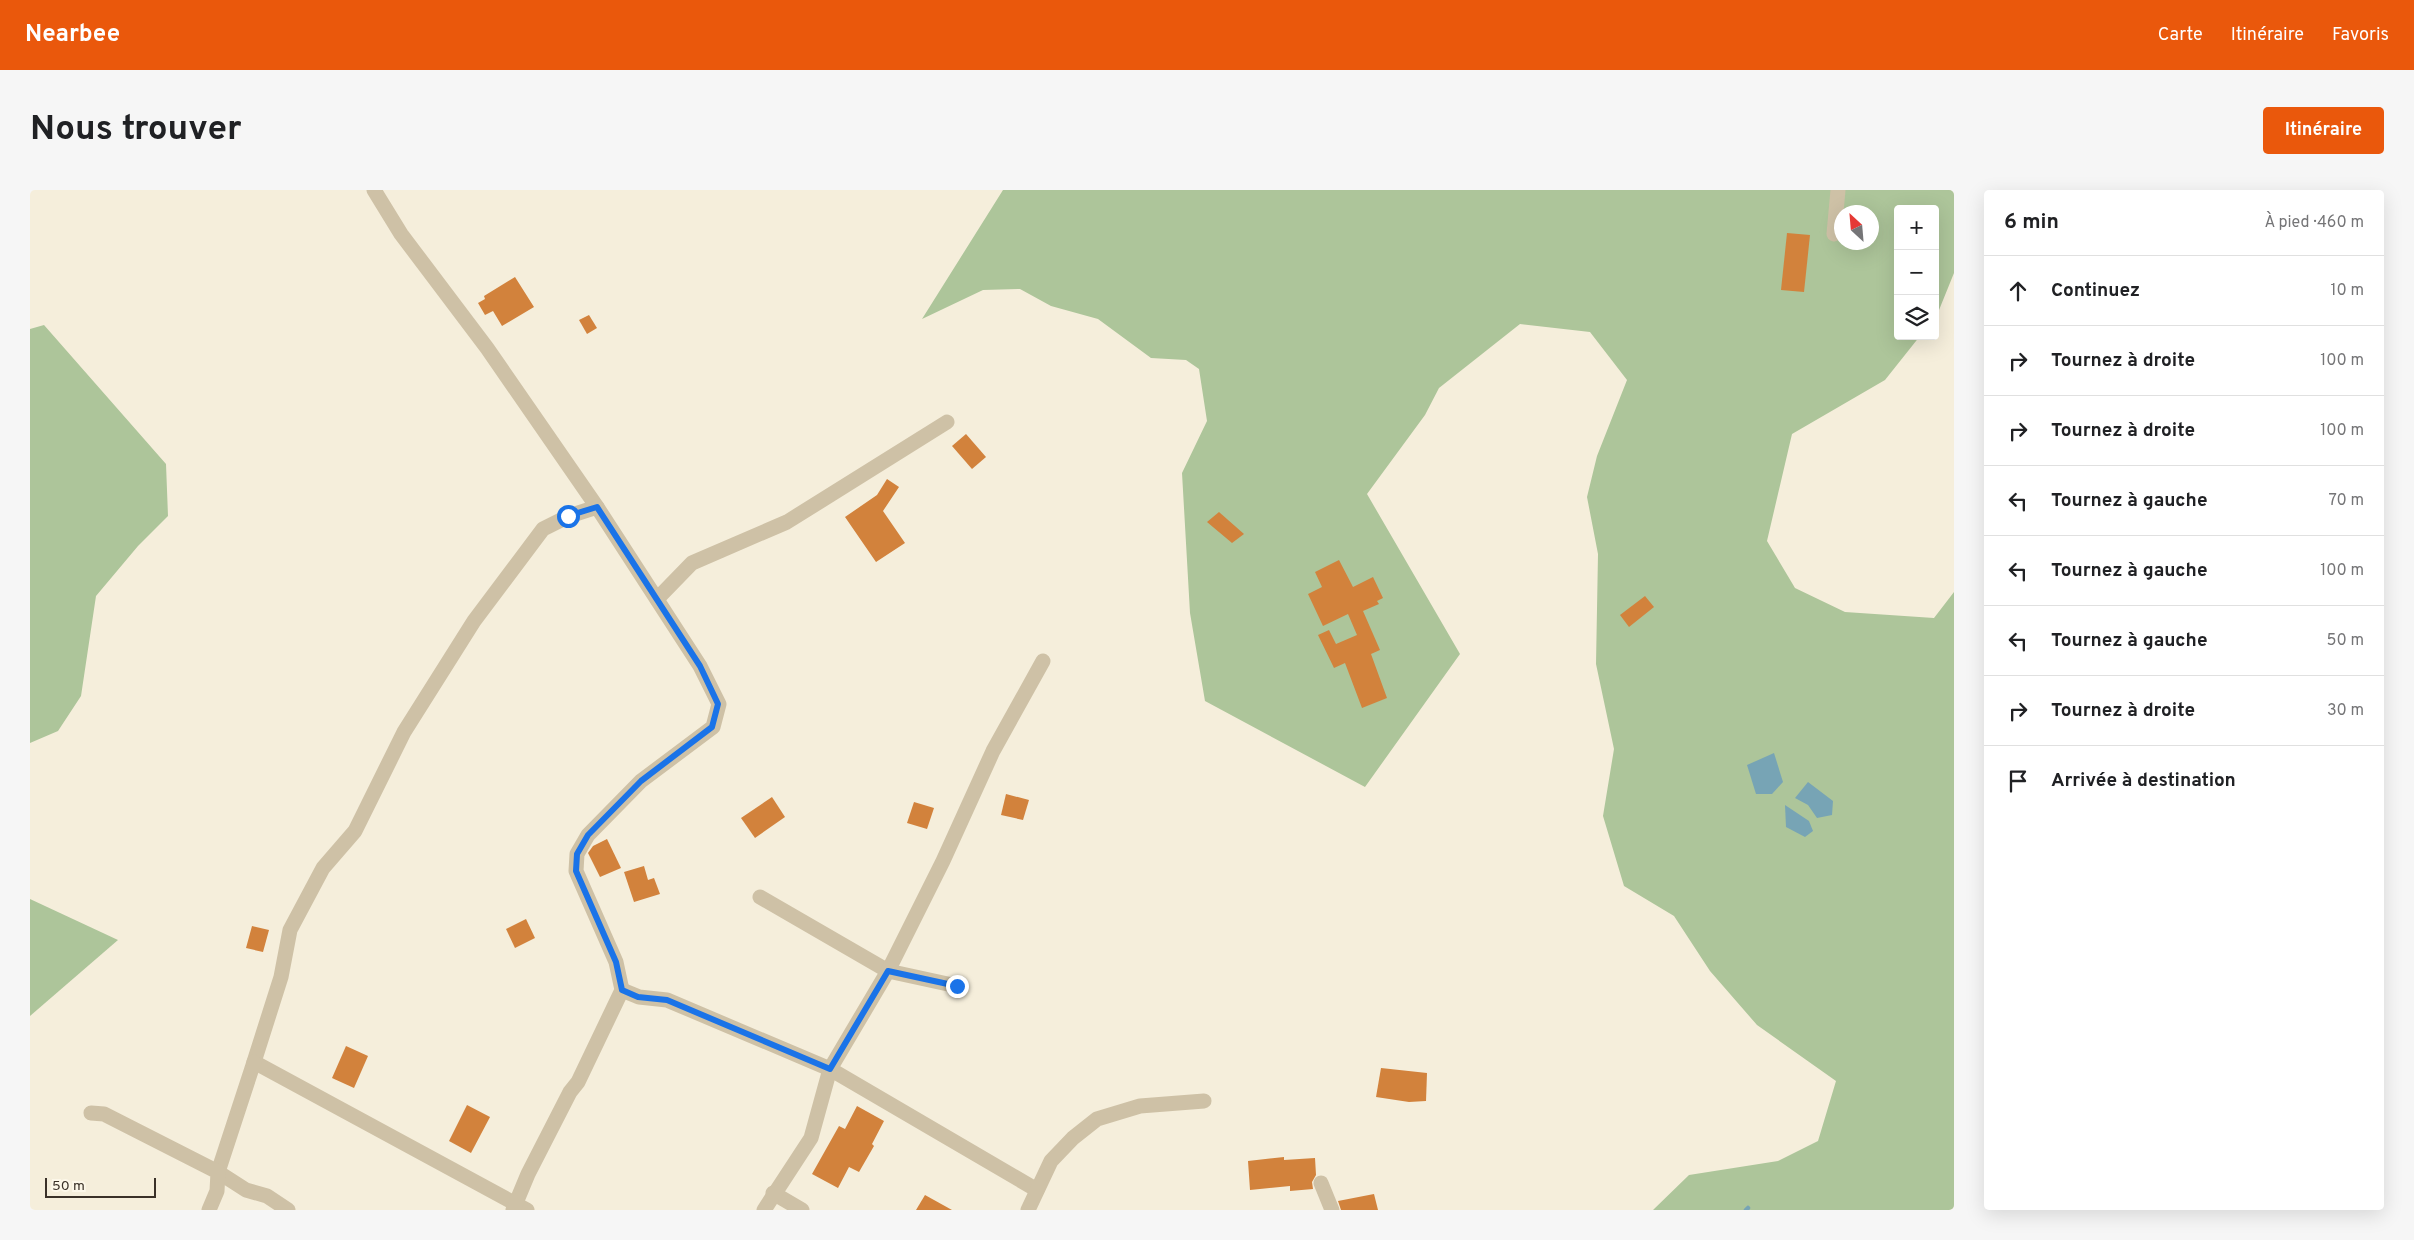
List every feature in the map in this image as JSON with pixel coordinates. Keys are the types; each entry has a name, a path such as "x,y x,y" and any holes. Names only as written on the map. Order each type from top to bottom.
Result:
{"street":[{"path":"254,1062 519,1208 528,1174 570,1092 578,1082 622,990 616,962 576,871 577,854 588,835 641,781 712,727 718,704 700,666 597,507 487,348 401,234 374,190"},
{"path":"1837,205 1838,190"},
{"path":"657,599 692,562 787,522 947,422"},
{"path":"209,1210 217,1190 218,1172 281,977 290,930 323,868 355,831 404,732 474,621 543,529 597,507"},
{"path":"764,1210 773,1193 811,1138 830,1069 888,971 944,861 993,751 1043,661"},
{"path":"760,897 888,971 957,986"},
{"path":"622,990 638,997 667,1000 830,1069 1037,1190"},
{"path":"1028,1210 1051,1161 1073,1138 1097,1118 1140,1106 1204,1101"},
{"path":"91,1113 104,1114 218,1172 246,1190 267,1196 288,1210"},
{"path":"1321,1183 1332,1210"},
{"path":"773,1193 802,1210"}],"green space":[{"path":"1003,190 1954,190 1954,273 1939,310 1939,205 1894,205 1894,340 1917,340 1885,380 1792,434 1767,541 1795,588 1845,612 1934,618 1954,592 1954,1210 1653,1210 1689,1175 1778,1161 1818,1141 1836,1081 1757,1025 1710,971 1674,916 1624,886 1603,816 1614,749 1596,664 1598,554 1587,497 1597,456 1627,380 1590,332 1520,324 1439,388 1425,415 1367,494 1460,654 1365,787 1205,701 1190,613 1182,473 1207,421 1199,369 1186,360 1151,358 1098,319 1051,306 1020,289 983,290 922,319"},
{"path":"44,325 166,464 168,516 138,546 96,596 81,696 58,731 30,743 30,329"},
{"path":"30,899 118,940 30,1016"}],"water":[{"path":"1774,753 1783,782 1772,794 1756,794 1747,765"},
{"path":"1808,782 1833,801 1832,815 1817,818 1808,805 1795,798"},
{"path":"1785,805 1809,821 1813,831 1805,837 1786,827"}],"building":[{"path":"1787,233 1810,235 1804,292 1781,290"},
{"path":"515,277 534,307 502,326 493,311 485,315 478,303 485,299 484,296"},
{"path":"589,315 597,328 587,334 579,320"},
{"path":"966,434 986,457 972,469 952,446"},
{"path":"887,479 899,487 883,511 905,543 876,562 845,517 877,495"},
{"path":"1219,512 1244,534 1232,543 1207,522"},
{"path":"1339,560 1353,587 1373,577 1383,598 1377,601 1379,604 1363,611 1380,650 1371,654 1387,698 1362,708 1345,663 1334,668 1318,635 1329,630 1336,644 1357,635 1348,614 1323,626 1308,594 1322,587 1315,572"},
{"path":"1645,596 1654,607 1629,627 1620,615"},
{"path":"1006,794 1029,800 1023,820 1001,815"},
{"path":"772,797 785,817 755,838 741,818"},
{"path":"914,802 934,808 927,829 907,823"},
{"path":"607,839 621,868 600,877 588,853 593,846"},
{"path":"644,866 648,880 654,878 660,894 634,902 624,872"},
{"path":"526,919 535,938 515,948 506,929"},
{"path":"252,926 269,930 263,952 246,948"},
{"path":"346,1046 368,1056 354,1088 332,1078"},
{"path":"1381,1068 1427,1073 1426,1101 1409,1102 1376,1097"},
{"path":"467,1105 490,1117 471,1153 449,1141"},
{"path":"857,1106 884,1121 872,1144 874,1146 859,1172 849,1167 838,1188 812,1174 839,1126 845,1129"},
{"path":"1284,1157 1284,1160 1315,1158 1316,1175 1312,1182 1313,1189 1290,1191 1290,1186 1250,1190 1248,1161"},
{"path":"1374,1194 1378,1210 1341,1210 1338,1201"},
{"path":"925,1195 952,1210 916,1210"}],"route":[{"path":"568,516 597,507 700,666 718,704 712,727 641,781 588,835 577,854 576,871 616,962 622,990 638,997 667,1000 830,1069 888,971 957,986"}]}
